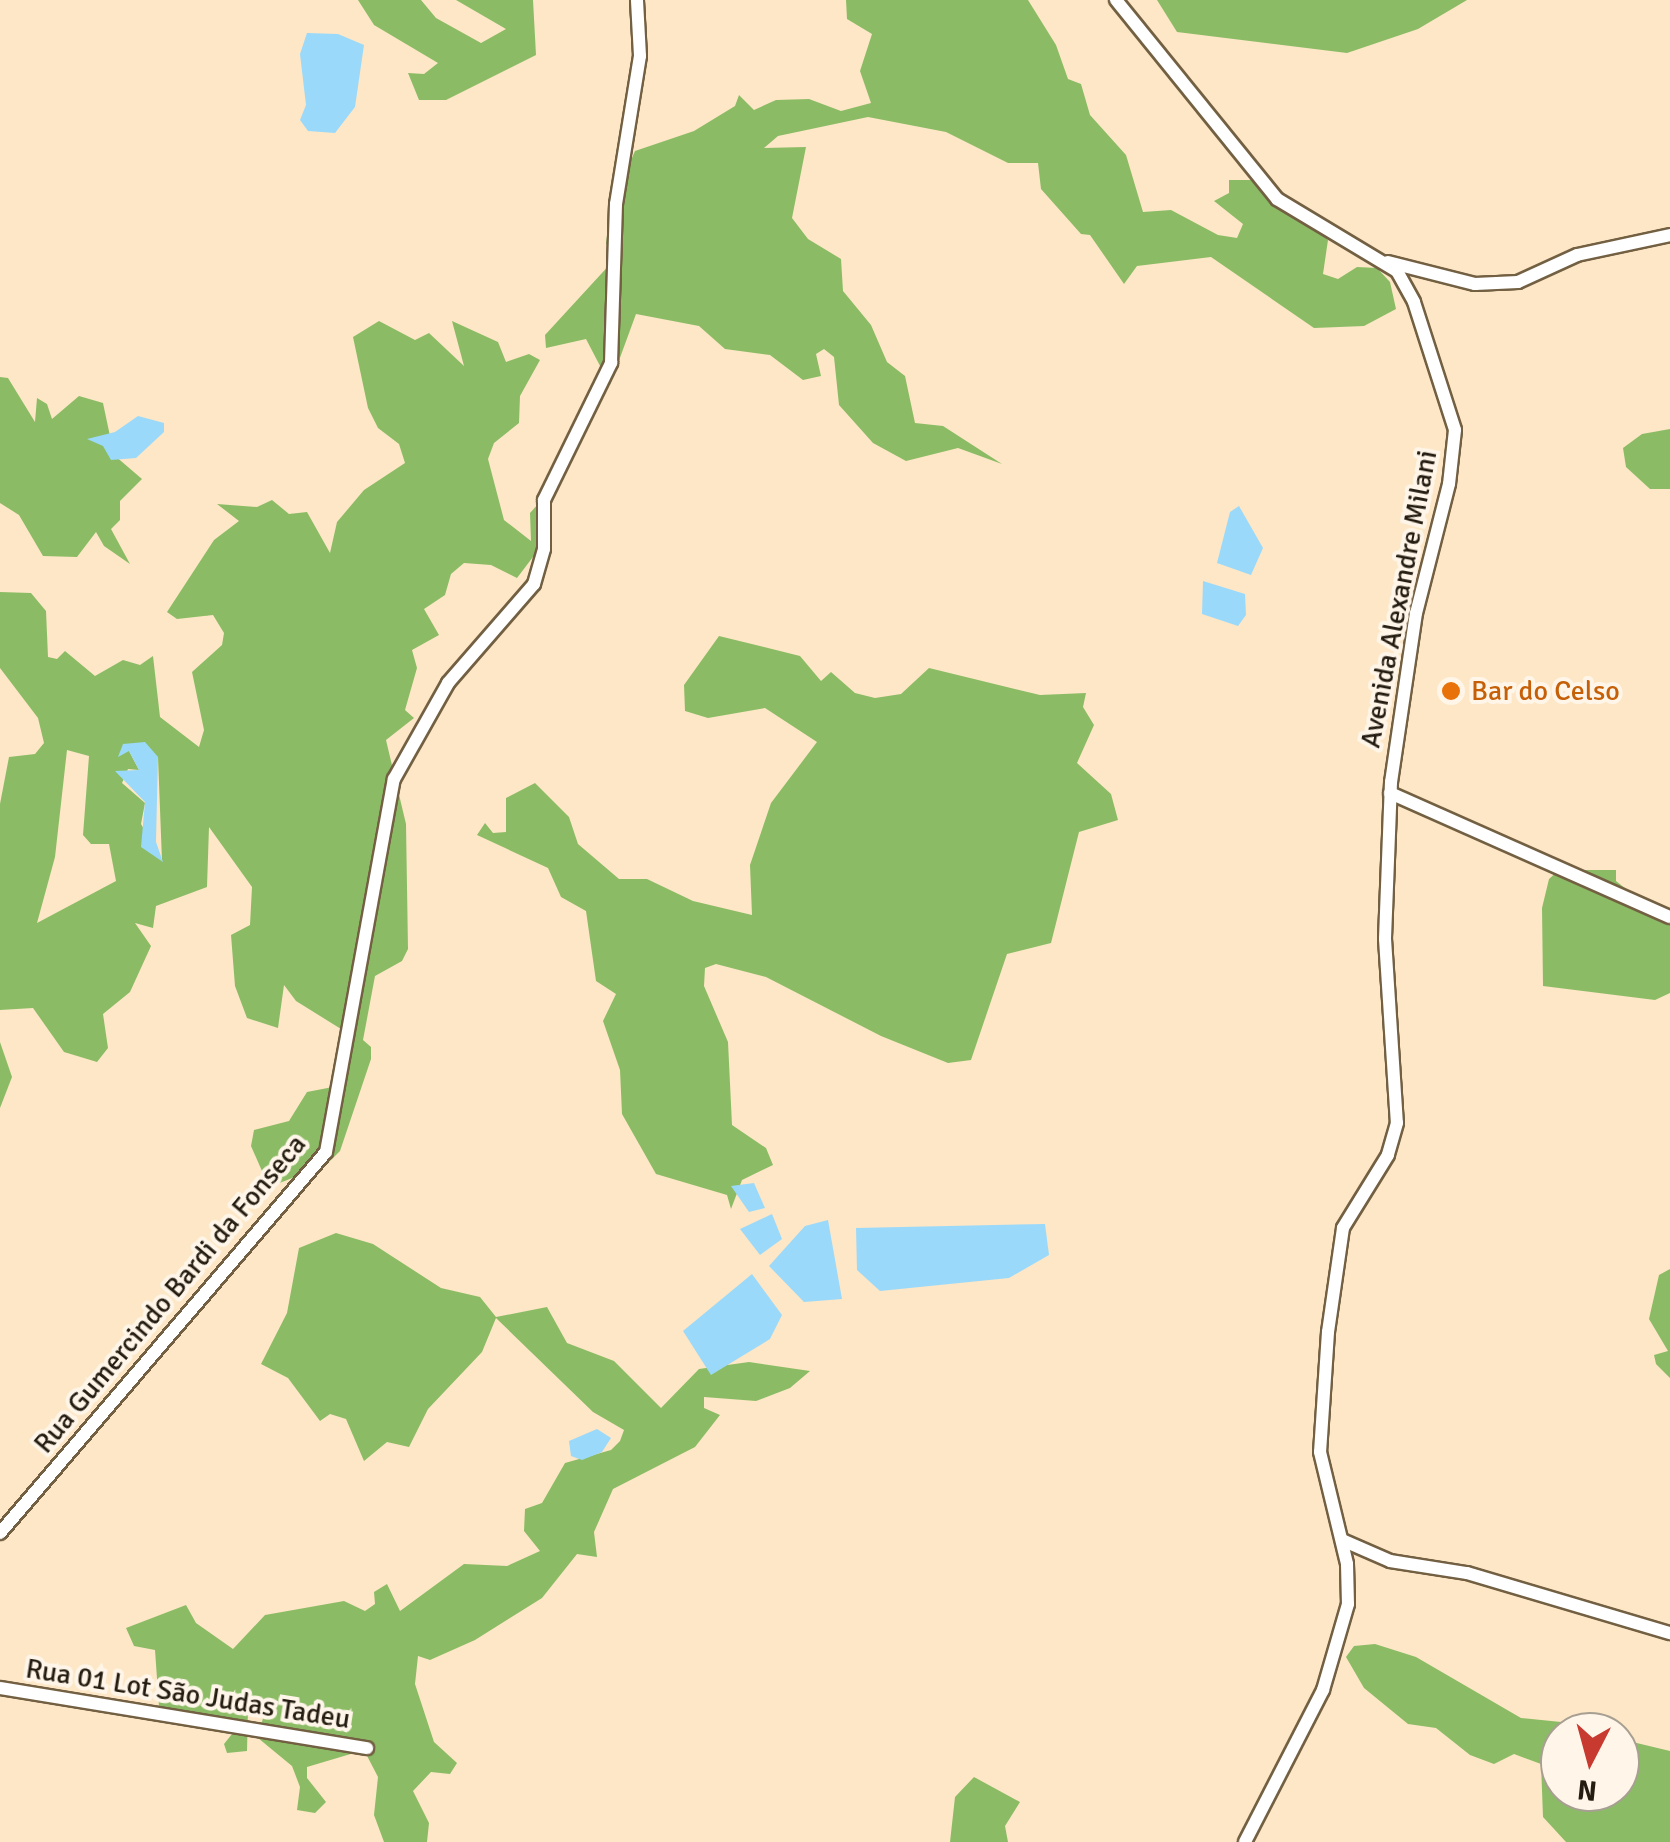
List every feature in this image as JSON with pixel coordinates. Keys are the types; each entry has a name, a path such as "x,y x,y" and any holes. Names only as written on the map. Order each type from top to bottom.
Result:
{"street":[{"name":"Rua Gumercindo Bardi da Fonseca","path":"0,1533 326,1152 394,779 448,683 534,584 544,550 544,500 611,364 616,204 636,88 638,0"},
{"name":"Avenida Alexandre Milani","path":"1116,0 1277,199 1388,262 1414,302 1456,430 1449,484 1409,652 1390,792 1385,940 1397,1123 1388,1155 1338,1242 1320,1435 1342,1540 1348,1604 1341,1642 1293,1756 1245,1842"},
{"path":"1388,262 1475,284 1518,282 1590,251 1670,235"},
{"path":"1390,792 1670,917"},
{"path":"1342,1540 1390,1561 1467,1572 1670,1633"},
{"name":"Rua 01 Lot São Judas Tadeu","path":"0,1688 367,1748"}],"green space":[{"path":"358,0 421,0 436,18 481,43 506,29 456,0 533,0 536,55 446,100 419,100 408,73 424,74 438,63 374,25"},
{"path":"846,0 1028,0 1056,45 1068,79 1081,84 1090,115 1126,155 1143,212 1171,210 1218,235 1237,238 1243,224 1214,201 1229,193 1229,180 1255,180 1328,240 1323,274 1338,279 1357,267 1377,268 1390,282 1396,309 1364,326 1314,328 1211,257 1137,266 1124,284 1090,235 1081,234 1041,189 1038,163 1008,163 946,132 868,117 778,136 764,148 806,147 792,218 808,239 841,259 843,291 871,325 887,362 905,376 915,423 943,426 1002,464 958,448 906,461 873,443 839,405 834,357 824,349 816,354 821,376 803,380 770,355 725,349 699,326 636,314 610,385 586,339 546,348 545,335 613,261 614,248 606,244 610,209 635,151 694,131 735,106 739,95 754,110 776,100 809,99 841,111 871,103 860,71 872,34 847,19"},
{"path":"1157,0 1467,0 1418,29 1347,53 1177,32"},
{"path":"379,321 415,340 429,333 464,366 452,321 498,342 506,362 529,354 540,360 520,396 519,423 494,443 488,459 504,520 531,541 530,513 539,503 540,532 536,553 517,578 491,565 464,563 451,574 445,595 424,609 439,635 412,650 417,668 405,710 414,718 386,740 406,824 408,949 402,961 375,976 363,1040 371,1047 371,1059 340,1151 304,1187 295,1177 269,1187 251,1146 254,1130 289,1121 307,1092 338,1086 343,1040 341,1029 296,1001 284,985 278,1028 247,1018 235,986 231,935 250,925 252,887 209,827 207,887 156,906 153,928 135,923 151,946 130,992 103,1014 108,1048 97,1062 64,1052 33,1008 0,1010 0,804 9,757 35,754 44,743 38,718 0,668 0,592 31,593 46,611 48,657 57,659 65,651 95,676 123,660 140,665 153,656 160,717 199,747 204,730 192,672 222,645 224,633 213,615 177,619 167,612 214,540 239,521 217,504 257,507 272,500 289,514 307,512 330,553 337,522 364,490 405,463 399,444 378,428 368,408 353,337","holes":["67,750 89,756 83,835 91,844 109,844 116,881 37,923 55,857","129,751 158,757 162,861 141,824 145,803 122,783 128,769 139,770"]},
{"path":"0,377 8,378 35,422 37,398 47,404 52,419 79,396 103,403 114,455 142,479 120,501 120,520 111,529 130,564 104,546 96,532 77,557 43,556 19,515 0,503"},
{"path":"1670,429 1670,489 1650,489 1626,467 1623,448 1642,434"},
{"path":"719,636 800,656 821,681 831,672 855,693 875,698 901,694 929,668 1040,695 1086,693 1083,707 1094,725 1077,763 1111,794 1118,820 1079,832 1051,943 1007,954 971,1060 948,1063 881,1036 766,977 716,964 705,968 704,986 728,1042 732,1125 766,1148 773,1165 742,1180 731,1209 727,1195 656,1174 622,1114 620,1070 603,1021 616,994 596,981 586,911 561,897 548,868 477,835 485,823 493,833 506,832 506,798 535,783 569,817 578,844 619,879 647,879 693,901 752,915 750,865 771,803 817,742 765,708 708,718 685,711 684,685"},
{"path":"1559,870 1616,870 1616,881 1651,909 1670,913 1670,993 1655,1000 1543,986 1542,908 1549,879"},
{"path":"0,1042 12,1077 0,1108"},
{"path":"336,1233 373,1244 441,1288 480,1297 496,1317 547,1307 567,1343 614,1361 661,1408 699,1369 749,1362 810,1371 790,1388 756,1401 704,1397 704,1408 720,1415 695,1447 613,1489 594,1532 597,1557 577,1554 542,1598 475,1640 430,1660 418,1656 415,1684 434,1742 457,1763 450,1774 431,1772 413,1791 429,1823 427,1842 384,1842 374,1815 378,1777 364,1750 307,1767 307,1778 326,1802 315,1813 297,1810 300,1787 292,1766 258,1738 265,1710 248,1709 247,1751 227,1753 224,1744 236,1729 159,1707 155,1650 134,1646 126,1628 186,1605 196,1623 233,1649 265,1615 344,1601 365,1611 375,1604 374,1592 387,1584 400,1611 464,1564 507,1566 540,1551 524,1531 525,1509 542,1503 565,1463 611,1450 620,1441 624,1430 593,1412 496,1318 482,1352 428,1409 409,1447 387,1442 364,1461 346,1419 330,1414 320,1421 288,1378 261,1364 287,1313 299,1248"},
{"path":"1670,1269 1670,1378 1656,1364 1654,1355 1668,1351 1649,1319 1659,1275"},
{"path":"1375,1644 1416,1657 1521,1718 1540,1720 1540,1764 1514,1754 1494,1764 1470,1755 1436,1728 1408,1724 1364,1688 1346,1657 1354,1646"},
{"path":"1640,1744 1670,1751 1670,1842 1566,1842 1543,1812 1640,1812"},
{"path":"974,1777 1020,1802 1005,1826 1008,1842 950,1842 955,1797"}],"water":[{"path":"307,33 338,34 364,45 355,107 335,133 308,131 300,120 306,105 300,54"},
{"path":"138,416 164,423 164,432 136,458 111,460 103,446 87,439 115,432"},
{"path":"1239,506 1263,548 1251,575 1217,563 1230,512"},
{"path":"1203,581 1245,594 1246,615 1238,626 1202,614"},
{"path":"145,742 158,757 156,842 163,862 141,847 145,802 115,771 139,770 129,751 118,757 123,744"},
{"path":"754,1183 765,1208 749,1212 731,1186"},
{"path":"772,1214 782,1239 760,1255 740,1229"},
{"path":"828,1220 842,1299 804,1302 769,1266 805,1226"},
{"path":"1045,1224 1049,1255 1009,1278 880,1291 857,1270 856,1228"},
{"path":"752,1274 782,1315 770,1339 711,1375 683,1331"},
{"path":"597,1429 611,1438 602,1452 582,1460 571,1456 569,1441"}],"place":[{"name":"Bar do Celso","path":"1451,691"}]}
